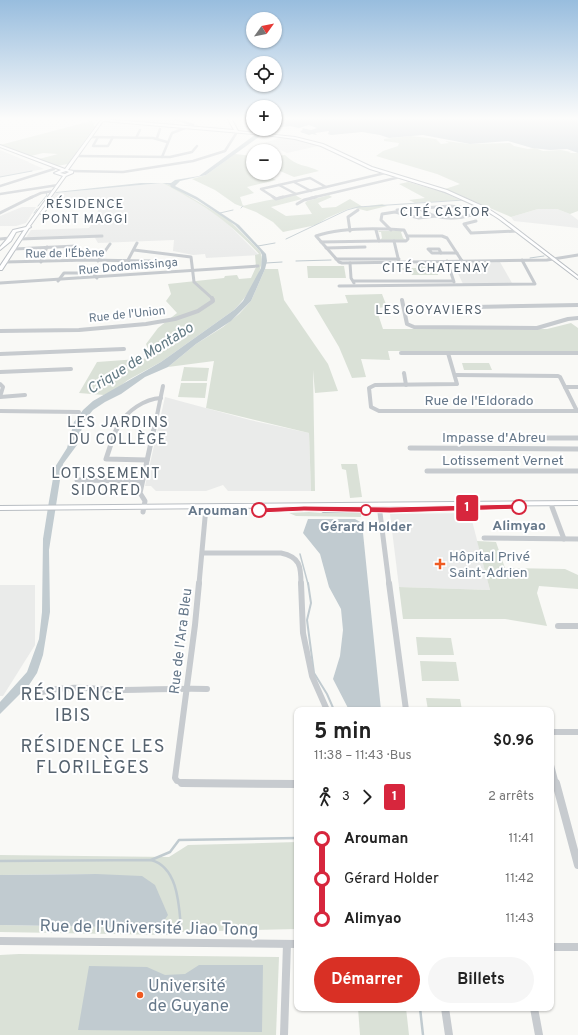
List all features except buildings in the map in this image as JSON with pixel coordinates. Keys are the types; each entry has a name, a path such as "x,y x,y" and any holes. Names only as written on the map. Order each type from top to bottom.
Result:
{"main road":[{"path":"47,166 54,169 61,175"},
{"path":"57,166 68,170"},
{"path":"0,269 28,227 48,201 58,184 61,175 70,166"},
{"path":"368,166 446,191 479,205 517,230 578,278"},
{"path":"61,175 68,170"},
{"path":"35,218 41,207 53,192"},
{"path":"35,218 47,206 54,204 48,201"},
{"path":"0,249 10,239 14,231 28,227"},
{"path":"380,508 500,502 578,503"},
{"path":"0,508 73,508 108,511 144,508 206,510 578,507"}],"street":[{"path":"68,170 78,172 123,172 164,166"},
{"path":"0,186 54,169"},
{"path":"325,187 310,178 261,189 276,199 385,173"},
{"path":"297,204 304,200 400,177"},
{"path":"294,182 311,191"},
{"path":"0,194 58,184"},
{"path":"279,185 296,194"},
{"path":"0,213 41,194 53,192"},
{"path":"397,210 450,206 470,208 479,205"},
{"path":"418,208 436,216 451,220 459,219 473,213 470,208"},
{"path":"350,231 348,218 358,210"},
{"path":"391,230 381,220 382,214 384,213 395,212 417,218 436,216"},
{"path":"476,221 464,224 471,233 517,230"},
{"path":"376,230 379,241"},
{"path":"322,242 407,241 408,239 405,230 350,231 319,234 316,236 342,264 399,261 554,259 577,255 578,250"},
{"path":"20,239 102,236"},
{"path":"407,236 445,237 462,260"},
{"path":"0,239 10,239"},
{"path":"394,241 399,261"},
{"path":"364,242 367,252"},
{"path":"127,262 137,243"},
{"path":"98,261 110,244"},
{"path":"14,248 76,246 72,260"},
{"path":"41,262 47,247"},
{"path":"326,248 365,247"},
{"name":"Rue de l'Union","path":"0,331 137,326 186,316 205,308 213,300 194,282 191,257 134,250"},
{"path":"441,252 457,252"},
{"path":"336,259 399,261 462,260"},
{"name":"Rue de l'Ébène","path":"5,262 72,260 127,262 150,261"},
{"path":"354,281 535,284 522,260"},
{"path":"447,261 454,283"},
{"path":"350,263 351,278 354,281 355,286"},
{"name":"Rue Dodomissinga","path":"0,283 58,281 155,272 258,266"},
{"path":"58,281 62,274 67,273 93,273 97,278"},
{"path":"338,286 454,283"},
{"path":"402,300 407,324 414,326 537,328 568,319 578,318"},
{"path":"475,307 578,305"},
{"path":"0,354 124,349"},
{"path":"401,353 578,353"},
{"path":"404,373 406,385 454,385 458,383 448,353"},
{"path":"0,372 71,369"},
{"path":"455,375 555,375 560,377 577,411"},
{"path":"0,384 3,387 0,397 24,395"},
{"name":"Rue de l'Eldorado","path":"406,385 375,385 368,388 371,407 379,411 577,411"},
{"path":"144,508 145,501 140,493 163,386"},
{"path":"565,387 578,387"},
{"path":"147,460 106,459 116,427 121,419 134,408 145,402 154,398 161,398"},
{"path":"0,411 79,412"},
{"path":"524,438 578,438"},
{"name":"Impasse d'Abreu","path":"410,448 578,449"},
{"name":"Lotissement Vernet","path":"427,471 578,471"},
{"path":"77,480 142,481"},
{"path":"552,507 564,539"},
{"path":"380,508 406,707"},
{"name":"Rue de l'Ara Bleu","path":"206,510 203,553 176,778 178,781 183,783 294,784"},
{"path":"484,538 578,539"},
{"path":"203,553 281,553 294,557 299,562 301,569 303,633 312,676 325,707"},
{"path":"558,626 578,626"},
{"path":"42,692 68,686 126,690 186,688 207,689"},
{"path":"554,732 578,732"},
{"path":"554,776 578,865"},
{"name":"Rue de l'Université Jiao Tong","path":"0,941 294,944"},
{"path":"284,1035 287,944"},
{"path":"554,947 578,947"},
{"path":"445,1011 449,1035"},
{"path":"535,1011 539,1035"}],"shaded area":[{"path":"0,166 38,166 44,169 0,177"},
{"path":"212,166 218,166 206,175 180,181 175,186 197,197 239,225 266,254 267,261 265,269 251,301 231,321 196,344 168,367 145,377 121,394 93,410 84,421 77,445 63,464 60,480 49,550 50,612 43,655 37,673 29,685 0,714 0,702 27,672 39,639 42,612 43,539 49,501 55,467 67,448 74,422 83,410 93,401 161,362 234,310 243,301 261,268 262,255 260,251 235,225 197,200 171,187 170,185 162,183 171,183 175,180 199,176"},
{"path":"218,166 246,166 246,180 276,180 247,187 254,193 240,197 243,206 295,195 302,199 271,207 286,216 312,214 305,203 307,201 329,195 332,197 318,203 322,208 336,207 350,199 363,207 382,204 387,206 367,211 355,208 348,209 327,218 316,225 283,232 273,222 256,212 235,204 215,190 192,179 206,175"},
{"path":"282,166 306,166 319,171 294,177 282,172"},
{"path":"411,166 578,166 578,211 570,214 557,209 538,209 511,217 445,189 460,184 437,174"},
{"path":"408,182 443,192 460,200 415,203 409,200 425,198 399,184"},
{"path":"141,183 162,183 55,193"},
{"path":"162,183 189,197 224,220 259,255 206,258 205,254 193,255 173,251 174,240 98,243 94,236 25,239 31,230 89,228 103,201 50,202 55,193"},
{"path":"162,183 170,185 229,220 260,251 262,258 258,274 250,291 234,310 161,362 104,395 79,393 97,362 152,358 146,344 158,328 177,313 166,301 171,294 168,284 224,278 225,276 237,275 239,279 251,278 256,267 255,255 259,254 237,232 202,206"},
{"path":"22,207 36,207 26,223 16,226 0,226 0,216"},
{"path":"538,209 557,209 570,214 578,220 578,228 514,221 511,217"},
{"path":"403,231 401,232 403,238 406,240 380,240 382,238 381,232 378,232"},
{"path":"500,262 512,283 463,284 453,263"},
{"path":"416,264 436,264 438,275 412,275 410,270 400,270 399,268 416,268"},
{"path":"307,266 344,266 346,278 308,278"},
{"path":"265,269 278,269 284,300 328,364 338,391 315,393 313,370 315,491 311,491 309,433 206,408 214,361 168,367 196,344 223,327 239,314 251,301"},
{"path":"382,294 387,307 376,308 383,329 547,329 571,323 578,328 578,351 388,351 390,360 361,359 366,377 352,378 339,347 314,305 348,303 345,295"},
{"path":"462,363 489,363 492,370 464,370"},
{"path":"184,367 209,368 207,381 181,381"},
{"path":"181,383 207,383 205,398 178,397"},
{"path":"165,397 250,420 309,433 311,491 228,491 223,485 206,491 156,491 151,486 145,486"},
{"path":"341,464 357,464 362,497 350,498 346,470 342,469"},
{"path":"289,513 361,513 361,517 296,516"},
{"name":"Hôpital Privé Saint-Adrien","path":"470,513 490,590 399,587 390,514"},
{"path":"308,519 355,519 362,523 381,707 347,707 333,679 340,656 343,630 341,609 329,587 320,554 303,533"},
{"path":"477,541 496,542 505,568 565,569 578,575 578,589 539,586 537,593 547,626 505,619 403,619 399,587 490,590"},
{"path":"0,585 35,585 35,645 3,696 0,696"},
{"path":"416,637 451,638 454,655 418,655"},
{"path":"420,661 456,662 459,681 422,681"},
{"path":"426,698 460,699 461,707 428,707"},
{"path":"294,842 294,929 176,932 170,935 0,932 0,925 159,928 96,874 0,875 0,855 169,857 188,845"},
{"path":"96,874 142,876 155,885 168,915 159,928 0,925 0,875"},
{"name":"Université de Guyane","path":"0,955 279,957 276,1035 0,1035"},
{"path":"199,965 263,965 262,1032 78,1030 89,966 147,967 165,975 185,974"},
{"path":"358,1011 406,1011 409,1035 360,1035"}],"waterway":[{"path":"0,177 32,171"},
{"path":"437,190 454,196"},
{"path":"38,206 47,195 46,193"},
{"path":"286,239 347,210 358,207 464,200"},
{"path":"34,213 37,209"},
{"path":"482,209 486,211"},
{"path":"220,213 233,210"},
{"path":"487,212 492,215"},
{"path":"500,220 503,223"},
{"path":"507,225 512,229"},
{"path":"258,246 275,243"},
{"path":"530,258 544,256"},
{"path":"296,261 331,260"},
{"path":"266,263 282,262"},
{"path":"300,554 308,584"},
{"path":"308,583 311,603 307,620 314,673 327,694 333,707"},
{"path":"151,860 170,852 179,840 294,838"},
{"path":"0,861 151,860"},
{"path":"151,860 160,864 167,870 172,879 178,898 181,928"},
{"path":"420,1011 423,1035"}],"bus line":[{"name":"1","path":"259,510 390,510 519,507"}],"place":[{"name":"Alimyao","path":"519,507"},
{"name":"Arouman","path":"259,510"},
{"name":"Gérard Holder","path":"366,510"},
{"name":"Hôpital Privé Saint-Adrien","path":"440,564"},
{"name":"Université de Guyane","path":"140,995"}],"district":[{"name":"RÉSIDENCE PONT MAGGI","path":"85,210"},
{"name":"CITÉ CASTOR","path":"445,211"},
{"name":"CITÉ CHATENAY","path":"436,267"},
{"name":"LES GOYAVIERS","path":"429,309"},
{"name":"LES JARDINS DU COLLÈGE","path":"118,430"},
{"name":"LOTISSEMENT SIDORED","path":"106,482"},
{"name":"RÉSIDENCE IBIS","path":"73,704"},
{"name":"RÉSIDENCE LES FLORILÈGES","path":"93,756"}],"water label":[{"name":"Crique de Montabo","path":"140,358"}]}
